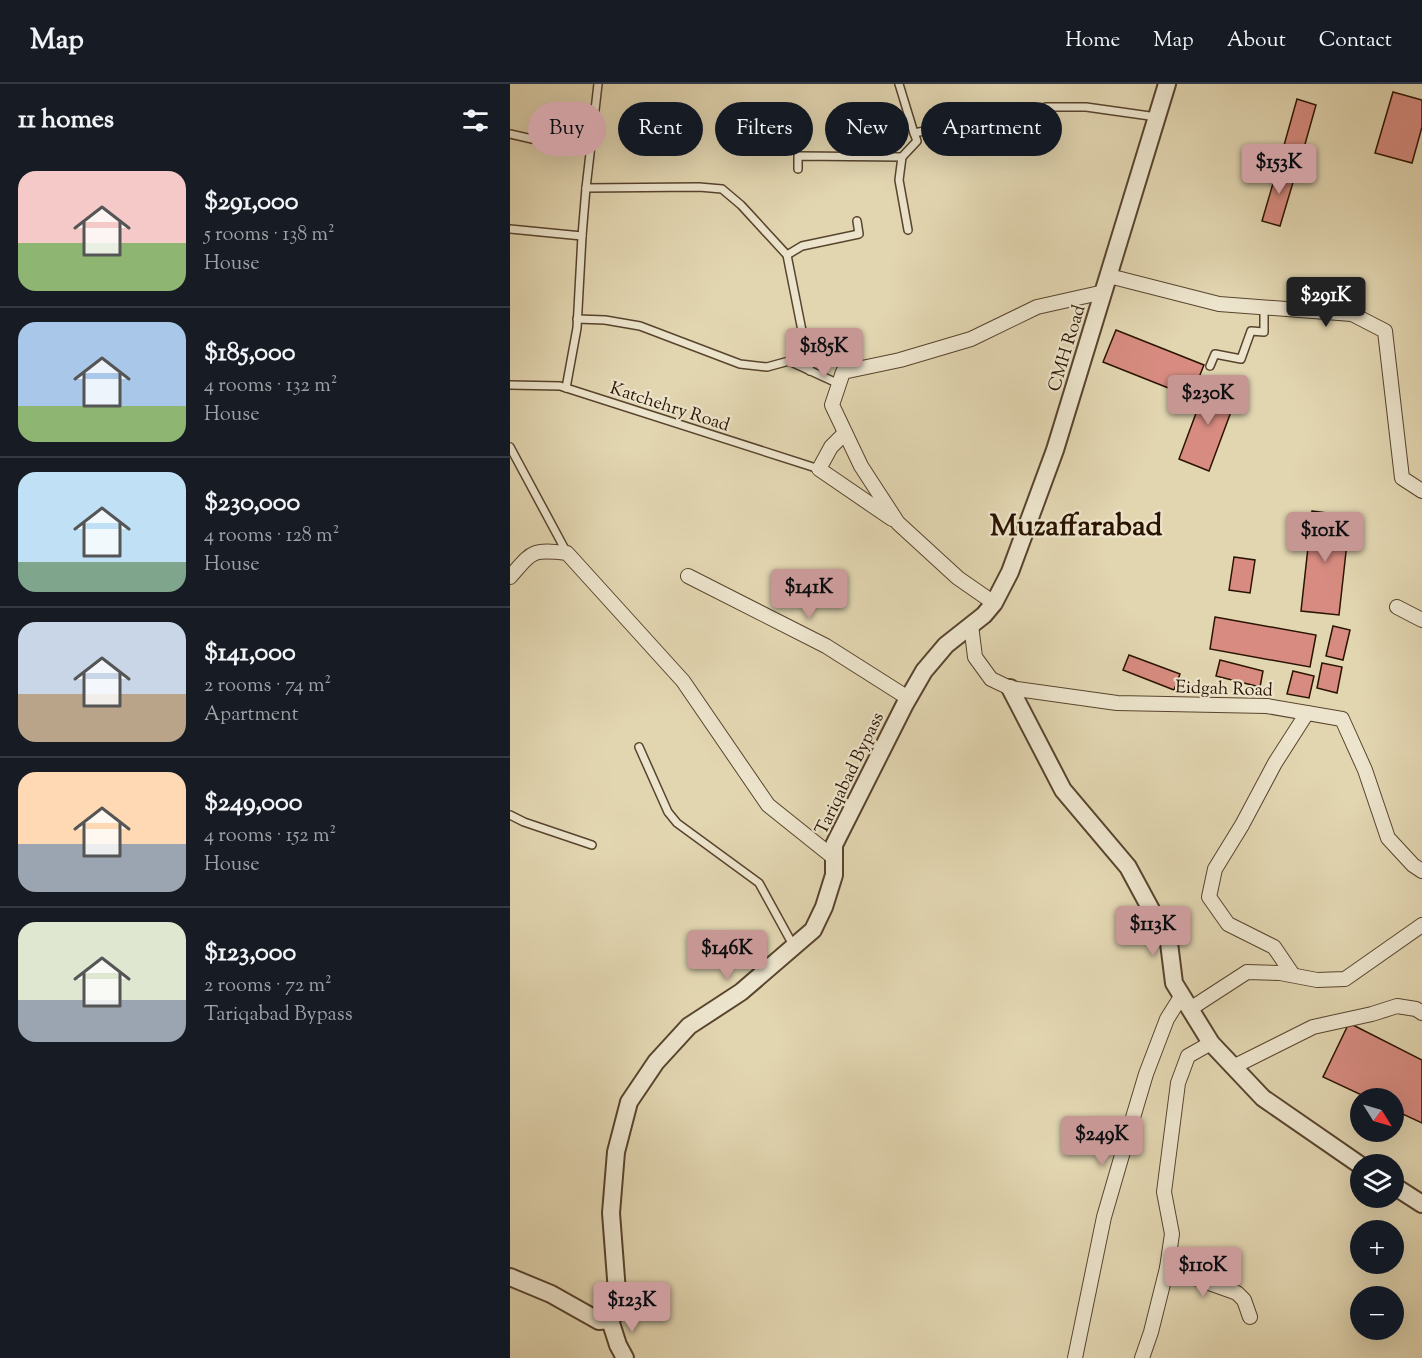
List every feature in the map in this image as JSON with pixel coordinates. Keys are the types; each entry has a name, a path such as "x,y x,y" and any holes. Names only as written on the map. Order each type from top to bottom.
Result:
{"street":[{"name":"CMH Road","path":"983,614 1010,572 1055,450 1167,84"},
{"path":"898,524 861,466 832,405 843,372 900,360 971,339 1037,308 1106,284 1219,304 1352,314 1385,330 1402,478 1422,491"},
{"path":"845,433 831,447 819,469 898,524 958,578 983,614"},
{"path":"510,578 530,554 541,550 567,553 684,681 768,805 833,857"},
{"path":"688,576 826,646 908,698"},
{"path":"1397,607 1422,620"},
{"name":"Eidgah Road","path":"983,614 975,657 991,679 1010,688 1117,703 1267,706 1342,719 1365,770 1388,838 1413,865 1422,871"},
{"name":"Tariqabad Bypass","path":"610,1320 616,1313 618,1305 611,1213 616,1152 629,1102 656,1062 689,1026 741,992 813,930 824,907 834,875 834,846 908,698 924,671 946,645 983,614"},
{"path":"1010,688 1063,790 1128,867 1169,943 1174,983 1211,1043 1263,1098 1350,1158"},
{"path":"1293,975 1274,947 1228,924 1209,897 1215,869 1242,825 1275,763 1307,713"},
{"path":"1075,1358 1104,1217 1146,1074 1167,1019 1186,1002 1247,972 1293,975 1317,980 1345,979 1422,925"},
{"path":"1233,1066 1313,1027 1397,1006 1416,1008 1422,1013"},
{"path":"1142,1358 1167,1269 1172,1234 1164,1192 1178,1083 1188,1056 1211,1043"},
{"path":"1404,1192 1422,1204"},
{"path":"1167,1269 1237,1293 1244,1300 1250,1317"},
{"path":"510,1277 551,1294 599,1321 610,1320 625,1358"}],"lane":[{"path":"596,102 598,84"},
{"path":"899,84 917,141 902,157 899,180 908,230"},
{"path":"914,133 1047,107 1086,106 1157,117"},
{"path":"510,134 528,138"},
{"path":"566,388 578,319 582,236 590,156"},
{"path":"798,169 798,156 902,157"},
{"path":"586,188 699,187 722,189 766,231 787,255 810,371"},
{"path":"787,255 802,246 859,234 857,221"},
{"path":"510,229 582,236"},
{"path":"1210,366 1215,354 1241,359 1251,331 1264,332 1264,307"},
{"path":"578,319 605,320 640,326 740,364 767,367 789,361 839,384"},
{"name":"Katchehry Road","path":"510,385 560,386 819,469"},
{"path":"510,447 567,553"},
{"path":"639,747 668,812 677,823 759,883 795,947"},
{"path":"510,814 524,822 592,845"}],"building":[{"path":"1393,92 1422,100 1422,127 1412,163 1375,153"},
{"path":"1297,99 1316,105 1300,162 1281,156"},
{"path":"1279,163 1297,169 1280,226 1262,221"},
{"path":"1116,330 1204,365 1191,397 1103,362"},
{"path":"1208,381 1238,393 1209,471 1179,459"},
{"path":"1312,511 1350,516 1339,615 1301,611"},
{"path":"1234,557 1255,560 1250,593 1229,590"},
{"path":"1215,617 1316,635 1310,667 1210,649"},
{"path":"1333,626 1350,630 1343,660 1326,656"},
{"path":"1129,655 1180,674 1174,690 1123,670"},
{"path":"1220,660 1263,671 1260,687 1216,676"},
{"path":"1322,663 1342,667 1337,693 1317,688"},
{"path":"1293,671 1314,676 1309,698 1287,694"},
{"path":"1349,1023 1422,1060 1422,1123 1404,1115 1404,1088 1350,1090 1323,1077"}],"district":[{"name":"Muzaffarabad","path":"1076,525"}]}
